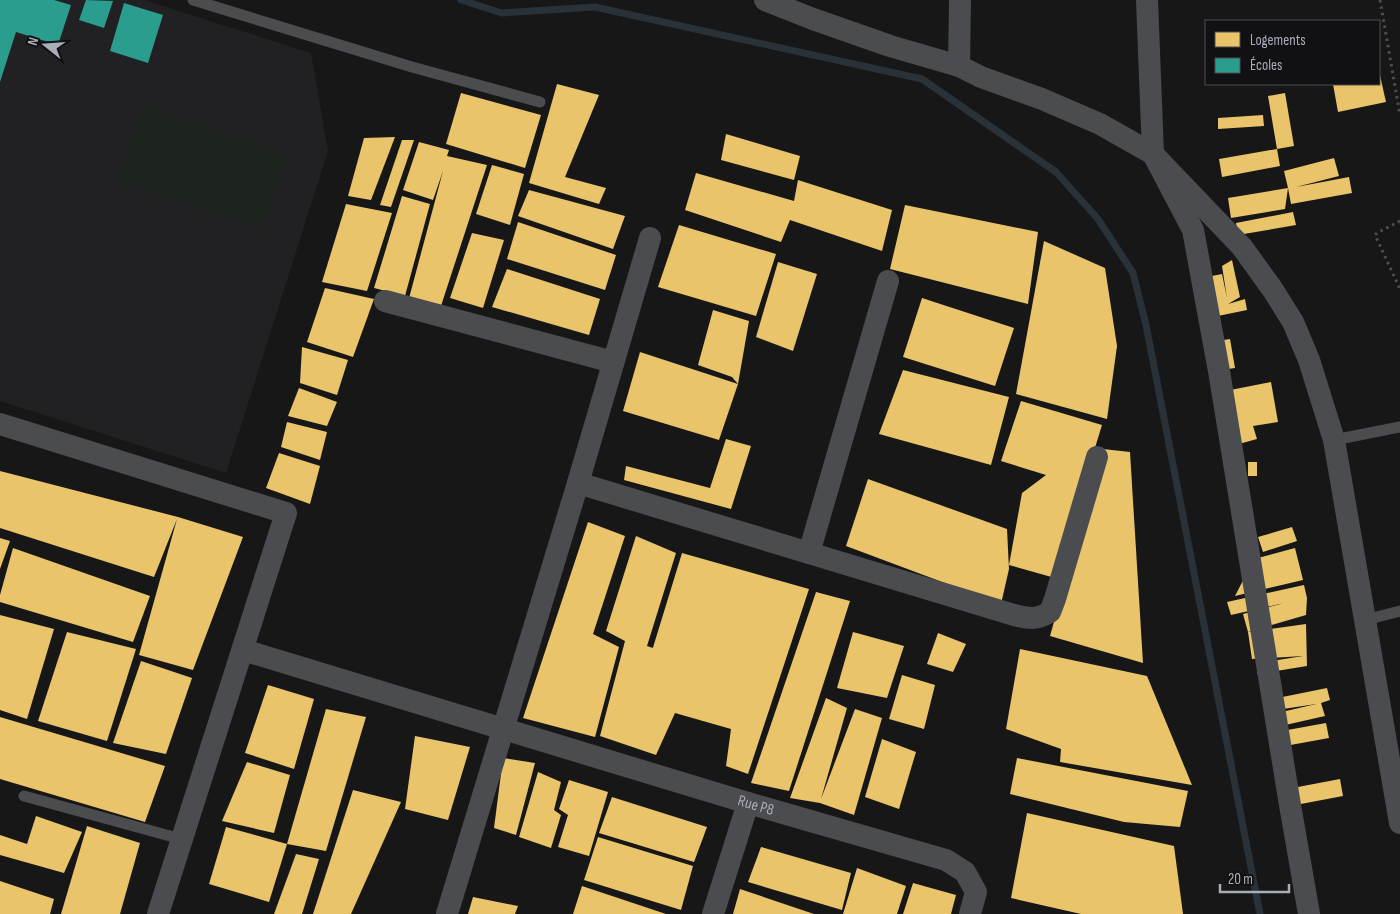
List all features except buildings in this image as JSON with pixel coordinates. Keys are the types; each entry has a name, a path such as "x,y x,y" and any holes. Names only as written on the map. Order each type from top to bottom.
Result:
{"street":[{"path":"765,0 881,43 959,66 981,77 1042,98 1100,124 1153,154 1242,247 1293,322 1309,360 1334,440 1400,822"},
{"path":"959,66 960,0"},
{"path":"1147,0 1153,154 1194,230 1220,371 1309,914"},
{"path":"447,914 578,484 650,238"},
{"path":"809,553 888,281"},
{"path":"385,301 613,362"},
{"path":"0,424 286,513 158,914"},
{"path":"578,484 1014,615 1025,618 1038,618 1050,612 1055,599 1097,457"},
{"name":"Rue P8","path":"243,650 748,803 946,860 966,872 976,892 970,914"},
{"path":"713,914 748,803"}],"lane":[{"path":"193,0 412,67 540,102"},
{"path":"1334,440 1400,427"},
{"path":"1365,620 1400,611"},
{"path":"24,796 181,839"}],"path":[{"path":"1380,0 1400,115"},
{"path":"1400,221 1375,235 1400,289"}],"shaded area":[{"path":"0,0 144,0 311,53 328,151 226,473 0,401"},
{"path":"143,107 286,154 261,229 118,182"}],"waterway":[{"path":"461,0 502,13 595,7 922,79 1056,172 1098,219 1133,273 1146,325 1260,914"}]}
